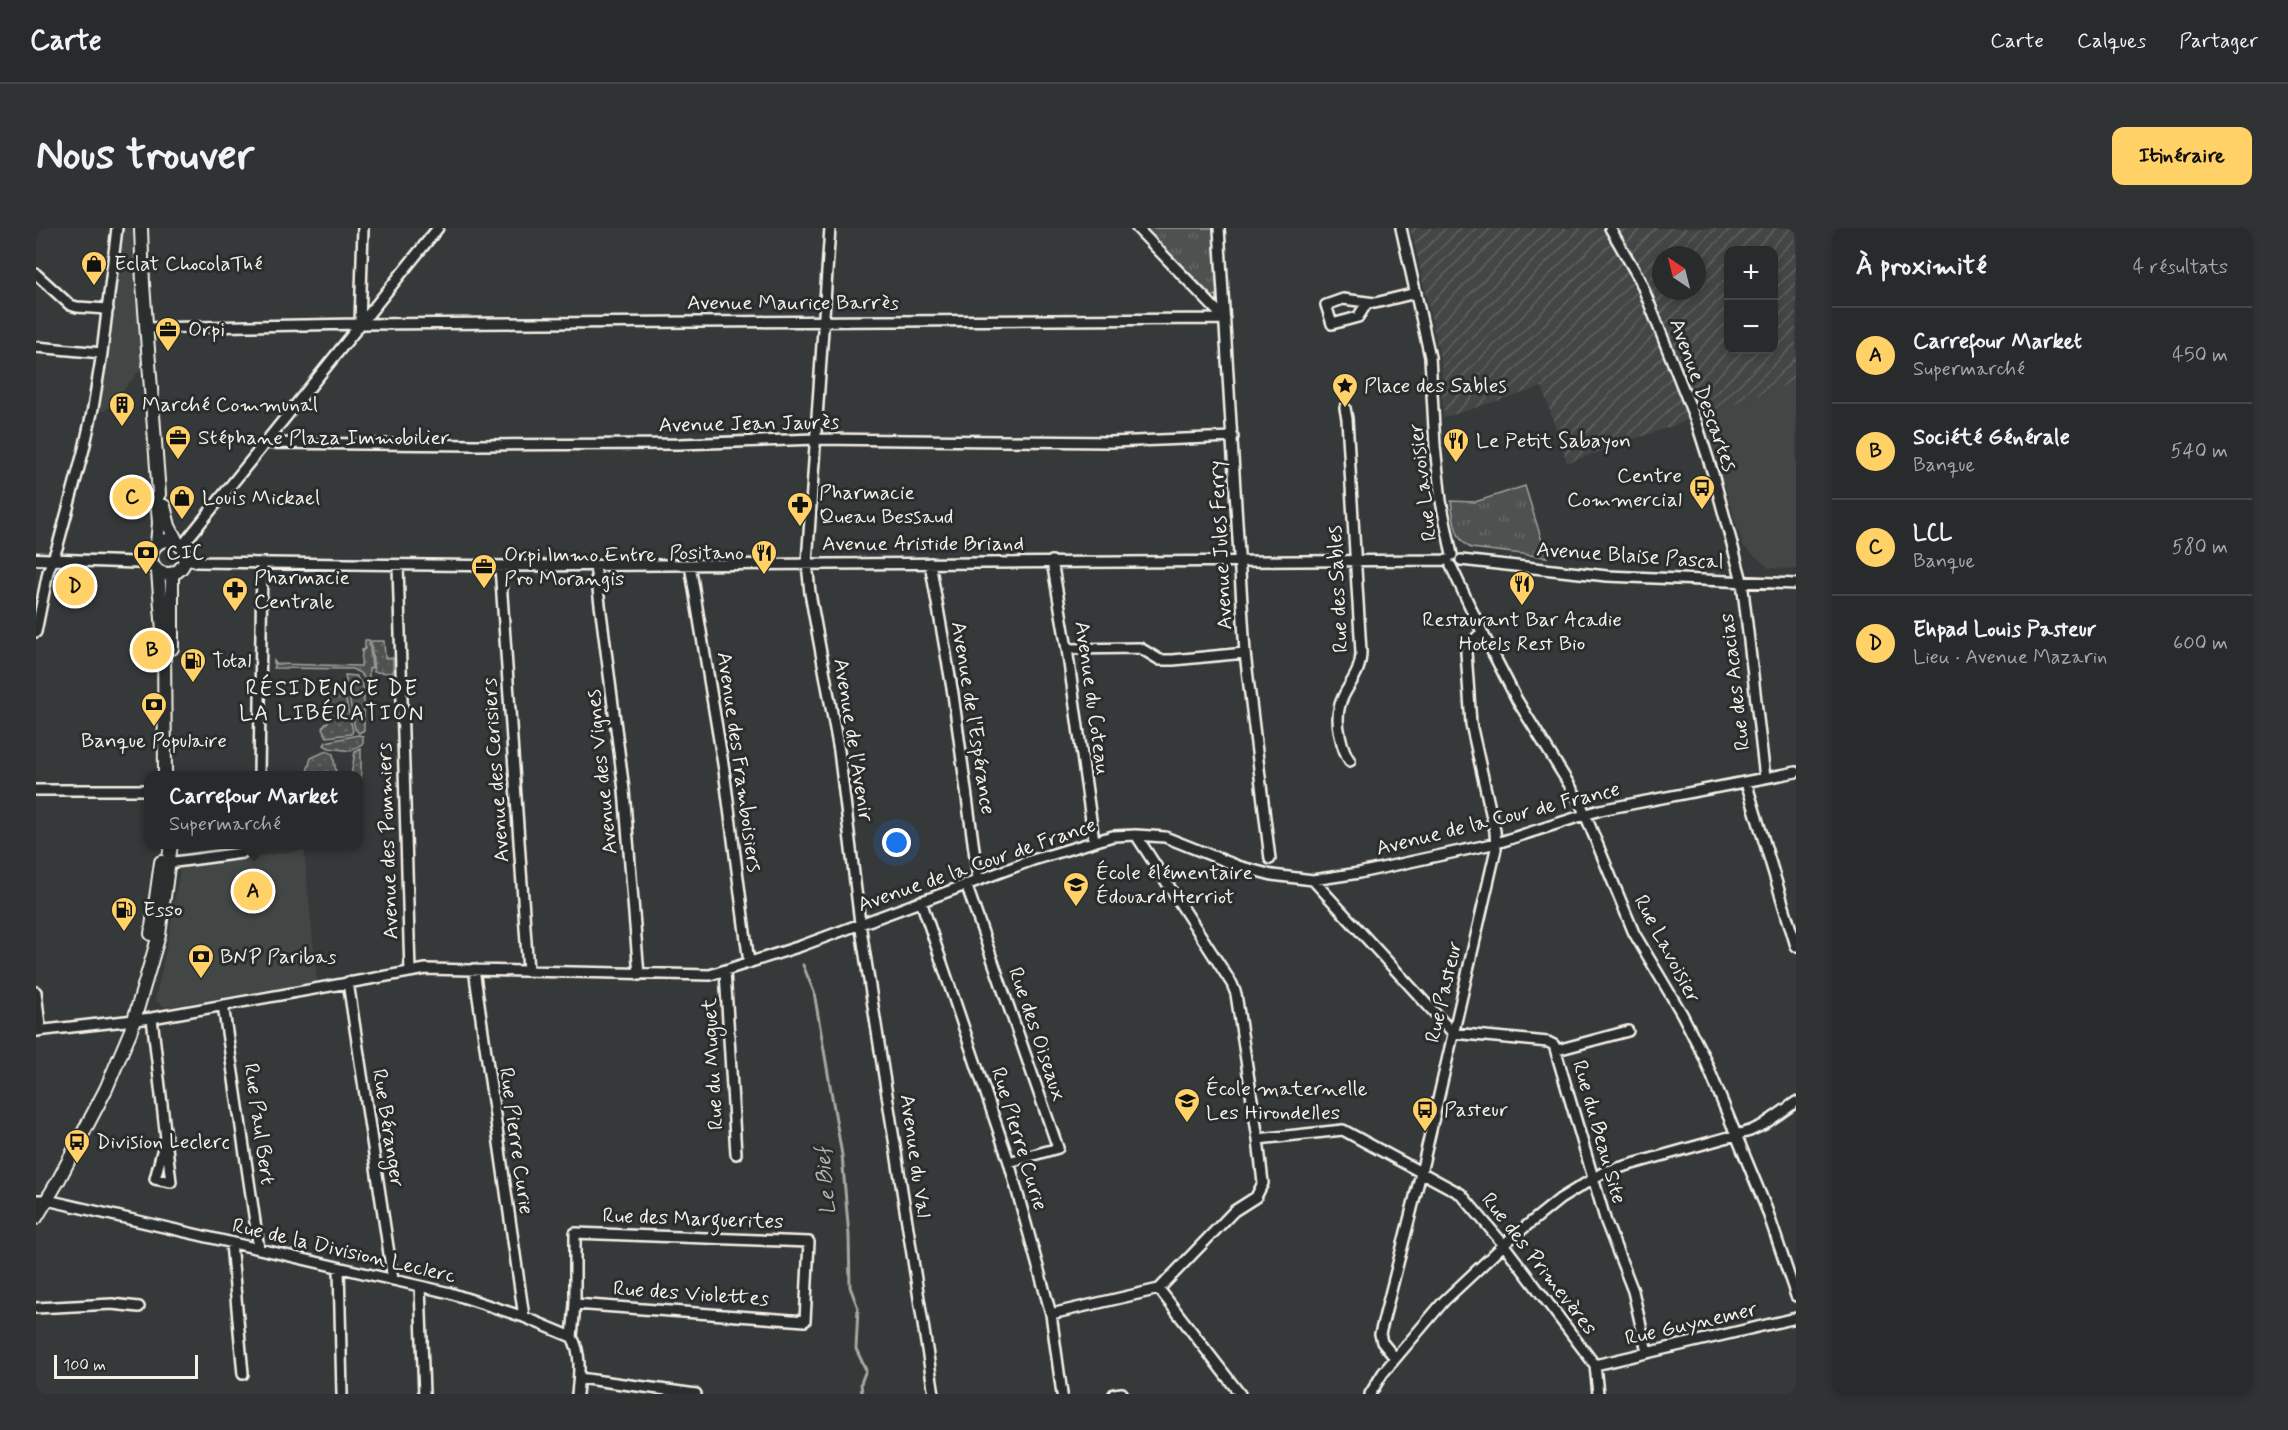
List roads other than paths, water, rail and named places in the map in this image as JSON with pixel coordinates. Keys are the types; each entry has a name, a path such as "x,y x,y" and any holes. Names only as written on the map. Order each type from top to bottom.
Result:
{"main road":[{"path":"138,231 159,494 157,497 159,524 157,543 150,555 163,620 165,771"},
{"path":"159,494 162,496 169,526 181,549 182,568 172,574"},
{"path":"157,543 164,540 181,549"},
{"path":"154,567 172,574"},
{"path":"172,574 173,771"},
{"path":"163,620 167,630 172,633"},
{"path":"164,849 165,862"},
{"path":"36,1218 42,1200 106,1089 135,1018 150,961 147,952 169,849"}],"street":[{"path":"36,632 48,572 84,449 102,353 117,228"},
{"path":"360,324 363,228"},
{"path":"181,549 438,228"},
{"name":"Avenue de l'Avenir","path":"830,228 807,563 810,593 838,751 860,923"},
{"path":"1137,228 1225,319"},
{"name":"Avenue Jules Ferry","path":"1219,228 1245,653 1270,859"},
{"name":"Rue Lavoisier","path":"1401,228 1430,357 1437,468 1453,560 1482,632 1517,700 1586,814 1634,933 1695,1040 1767,1210 1796,1296"},
{"name":"Avenue Descartes","path":"1610,228 1640,280 1697,424 1742,581"},
{"path":"36,274 70,305 77,308 108,309"},
{"path":"1367,303 1416,293"},
{"name":"Avenue Maurice Barrès","path":"146,328 823,320 1225,319"},
{"path":"36,347 102,353"},
{"name":"Rue des Sables","path":"1345,408 1361,661 1341,699 1337,717 1344,753 1350,761"},
{"name":"Avenue Jean Jaurès","path":"265,443 646,444 815,439 1111,442 1233,437"},
{"name":"Avenue Aristide Briand","path":"181,549 193,562 500,566 1453,560"},
{"path":"36,559 154,567"},
{"name":"Avenue Blaise Pascal","path":"1453,560 1607,576 1682,581 1796,584"},
{"name":"Avenue du Coteau","path":"1052,561 1094,841"},
{"path":"259,771 262,562"},
{"name":"Avenue de l'Espérance","path":"930,563 953,694 978,879"},
{"name":"Avenue des Pommiers","path":"398,565 410,972"},
{"name":"Avenue des Framboisiers","path":"690,565 724,770 749,963"},
{"name":"Avenue des Cerisiers","path":"500,566 528,971"},
{"name":"Avenue des Vignes","path":"595,566 623,784 639,975"},
{"name":"Rue des Acacias","path":"1742,581 1765,778"},
{"name":"Rue Pasteur","path":"1395,1358 1382,1342 1380,1334 1421,1173 1497,843 1470,714 1466,652 1468,646 1482,632"},
{"path":"1067,649 1140,648 1160,660 1245,653"},
{"name":"Avenue de la Cour de France","path":"38,1031 135,1018 152,1018 426,969 710,975 749,963 978,879 1094,841 1136,834 1173,839 1238,866 1272,875 1313,880 1359,873 1497,843 1586,814 1796,772"},
{"path":"1746,782 1796,946"},
{"path":"36,790 144,790"},
{"path":"1051,1314 1159,1289 1234,1211 1260,1192 1263,1183 1236,994 1232,984 1136,834"},
{"path":"165,862 242,852 246,849"},
{"path":"1313,880 1453,1033"},
{"name":"Rue des Oiseaux","path":"966,884 1058,1148 1010,1162"},
{"name":"Rue Pierre Curie","path":"921,901 1010,1162 1051,1314 1062,1394"},
{"name":"Avenue du Val","path":"860,923 934,1394"},
{"name":"Rue Pierre Curie","path":"474,969 524,1317"},
{"name":"Rue du Muguet","path":"725,971 736,1154"},
{"name":"Rue Béranger","path":"348,982 393,1280"},
{"path":"36,992 38,1031"},
{"name":"Rue Paul Bert","path":"223,1005 259,1249"},
{"path":"152,1018 166,1136"},
{"path":"1557,1050 1628,1031"},
{"name":"Rue du Beau Site","path":"1453,1033 1548,1042 1557,1050 1606,1222 1633,1291 1647,1352"},
{"path":"1370,1394 1395,1358 1444,1301 1504,1245 1560,1199 1604,1172 1736,1135 1763,1125 1796,1102"},
{"name":"Rue des Primevères","path":"1258,1139 1343,1130 1461,1194 1504,1245 1595,1365 1598,1394"},
{"name":"Rue de la Division Leclerc","path":"42,1200 450,1293 524,1317 572,1337"},
{"name":"Rue des Marguerites","path":"575,1304 575,1233 809,1242 805,1321"},
{"path":"231,1243 243,1374"},
{"path":"339,1268 342,1394"},
{"path":"420,1287 424,1394"},
{"path":"1159,1289 1240,1394"},
{"path":"36,1308 111,1304 139,1307"},
{"path":"575,1304 572,1337 579,1358 577,1394"},
{"name":"Rue des Violettes","path":"575,1304 805,1321"},
{"name":"Rue Guynemer","path":"1595,1365 1796,1318"},
{"path":"579,1378 659,1392 696,1394"}],"waterway":[{"name":"Le Bief","path":"803,965 814,992 842,1155 849,1236 850,1287 858,1308 856,1349 866,1370 861,1383 862,1394"}],"place":[{"name":"Eclat ChocolaThé","path":"94,287"},
{"name":"Orpi","path":"168,353"},
{"name":"Place des Sables","path":"1345,409"},
{"name":"Marché Communal","path":"122,428"},
{"name":"Stéphane Plaza Immobilier","path":"178,461"},
{"name":"Le Petit Sabayon","path":"1456,464"},
{"name":"LCL","path":"132,497"},
{"name":"Centre Commercial","path":"1702,511"},
{"name":"Louis Mickael","path":"182,521"},
{"name":"Pharmacie Queau Bessaud","path":"800,528"},
{"name":"CIC","path":"146,576"},
{"name":"Positano","path":"764,576"},
{"name":"Ehpad Louis Pasteur","path":"75,586"},
{"name":"Orpi Immo Entre Pro Morangis","path":"484,590"},
{"name":"Restaurant Bar Acadie Hotels Rest Bio","path":"1522,607"},
{"name":"Pharmacie Centrale","path":"235,613"},
{"name":"Société Générale","path":"152,650"},
{"name":"Total","path":"193,684"},
{"name":"Banque Populaire","path":"154,728"},
{"name":"Carrefour Market","path":"253,891"},
{"name":"École élémentaire Édouard Herriot","path":"1076,908"},
{"name":"Esso","path":"124,933"},
{"name":"BNP Paribas","path":"201,980"},
{"name":"École maternelle Les Hirondelles","path":"1187,1124"},
{"name":"Pasteur","path":"1425,1133"},
{"name":"Division Leclerc","path":"77,1165"}],"district":[{"name":"RÉSIDENCE DE LA LIBÉRATION","path":"332,702"}]}
